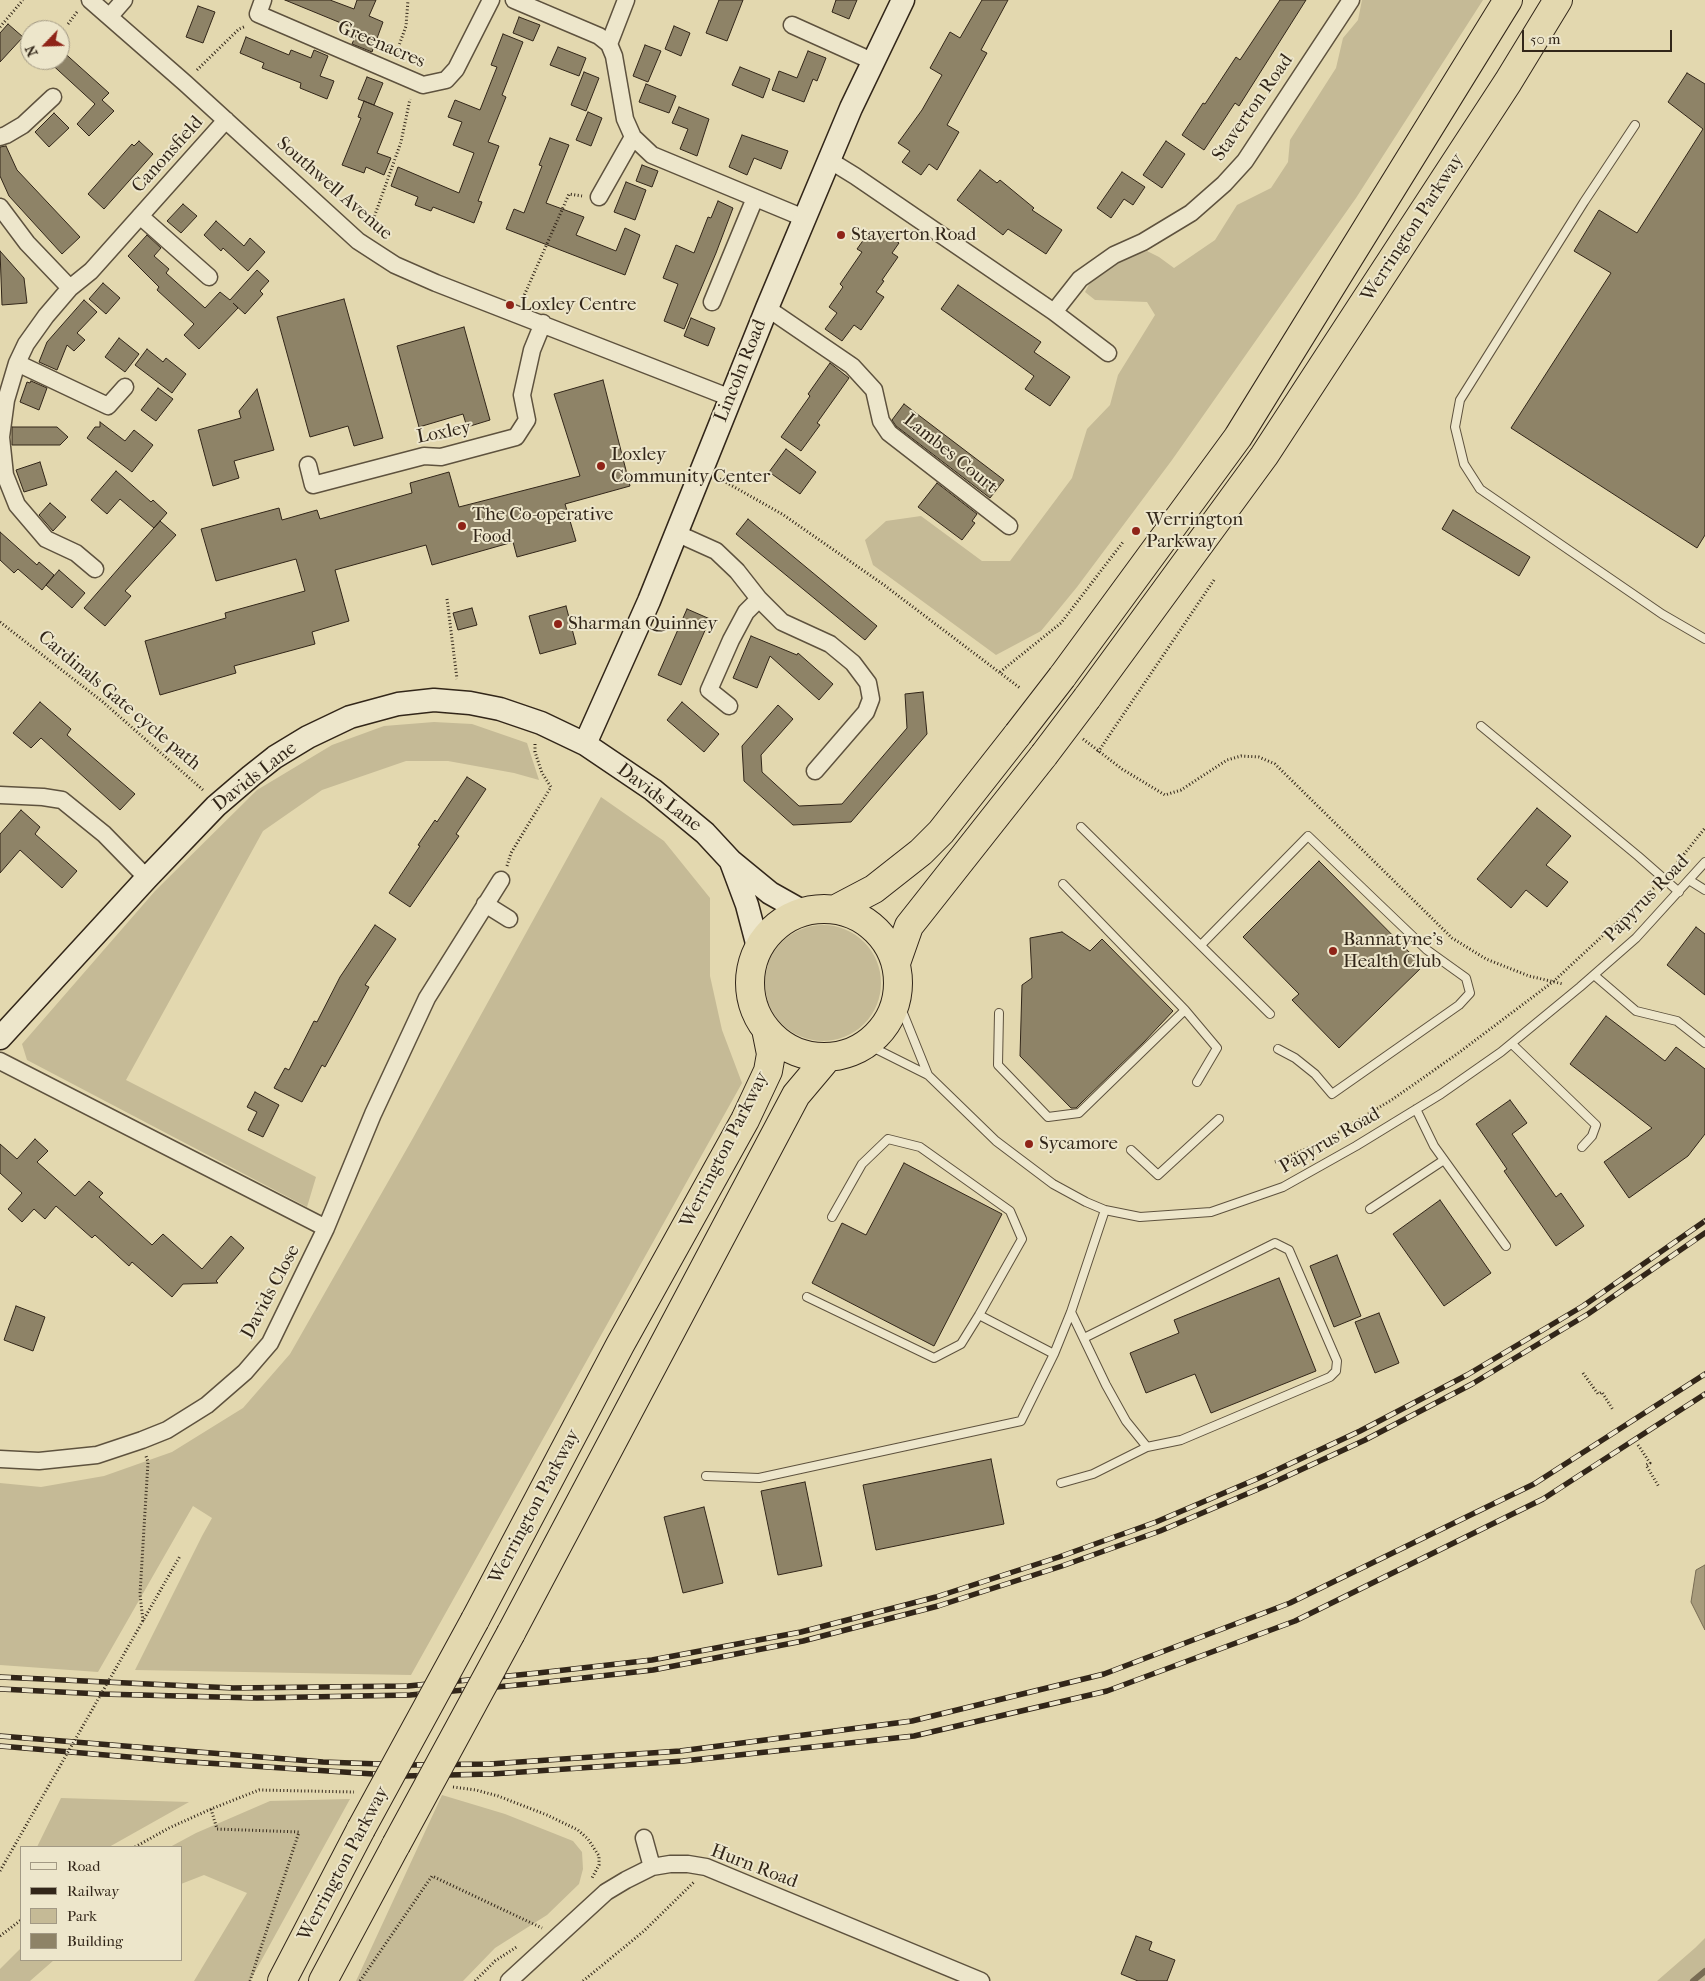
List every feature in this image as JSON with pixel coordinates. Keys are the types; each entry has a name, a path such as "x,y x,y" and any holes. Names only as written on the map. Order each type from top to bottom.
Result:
{"highway":[{"name":"Werrington Parkway","path":"836,909 874,889 921,852 941,832 1062,677 1238,437 1508,0"},
{"name":"Werrington Parkway","path":"896,963 909,926 1044,755 1264,456 1508,82 1558,0"},
{"path":"819,908 836,909 856,915 874,927 888,944 896,963 898,980 897,998 891,1016 880,1032 854,1051 828,1057 810,1056 794,1051 778,1042 766,1029 754,1010 749,989 750,968 758,947 769,931 784,919 802,911 819,908"},
{"name":"Werrington Parkway","path":"282,1981 361,1829 475,1620 620,1345 745,1120 768,1071 771,1054 766,1029"},
{"name":"Werrington Parkway","path":"323,1981 511,1633 796,1095 828,1057"}],"street":[{"name":"Southwell Avenue","path":"90,0 226,120 358,241 395,265 731,398"},
{"path":"110,16 124,0"},
{"path":"263,0 258,14 267,18"},
{"name":"Greenacres","path":"267,18 423,85 446,80 456,69 491,0"},
{"path":"514,0 599,36 609,44 614,56 625,119 633,137 652,155 804,218"},
{"path":"609,44 626,0"},
{"name":"Lincoln Road","path":"585,744 649,601 804,218 872,61 903,0"},
{"name":"Staverton Road","path":"1054,312 1080,279 1114,255 1143,242 1191,214 1224,184 1245,161 1351,0"},
{"path":"792,25 872,61"},
{"path":"0,137 23,125 52,96"},
{"name":"Canonsfield","path":"95,569 76,553 46,539 17,505 5,475 0,437 6,400 17,363 26,344 46,316 70,288 91,271 226,120"},
{"path":"599,197 633,137"},
{"path":"829,160 1054,312 1108,353"},
{"path":"712,302 755,198"},
{"path":"0,207 27,242 70,288"},
{"name":"Canonsfield","path":"140,216 209,277"},
{"name":"Lambes Court","path":"767,308 852,366 874,390 881,421 889,434 1009,526"},
{"name":"Loxley","path":"308,465 313,485 424,456 441,457 516,437 526,420 522,395 532,350 543,323"},
{"path":"17,363 108,406 125,387"},
{"path":"676,533 716,551 737,571 759,599 782,622 830,644 853,663 868,683 871,699 866,712 814,771"},
{"path":"729,706 709,690 734,633 746,612 759,599"},
{"name":"Davids Lane","path":"0,1038 216,806 275,757 308,737 350,717 398,704 434,700 470,703 500,709 541,722 585,744 653,790 705,833 731,861 770,893 802,911"},
{"path":"0,795 43,796 62,800 104,834 147,878"},
{"name":"Davids Lane","path":"731,861 747,904 758,947"},
{"name":"Davids Close","path":"0,1459 39,1461 97,1455 142,1440 167,1430 207,1405 246,1372 270,1343 326,1228 373,1114 427,998 501,880"},
{"path":"485,904 509,919"},
{"path":"0,1061 326,1228"},
{"path":"644,1838 652,1867"},
{"name":"Hurn Road","path":"509,1981 606,1892 652,1867 688,1864 706,1867 981,1981"}],"lane":[{"path":"1635,126 1584,202 1460,400 1455,427 1464,464 1480,489 1662,614 1705,639"},
{"path":"1481,726 1638,856 1678,892"},
{"path":"1081,827 1270,1014"},
{"path":"1201,945 1308,836 1427,950 1466,978 1470,993 1459,1005 1332,1094 1315,1074 1295,1058 1278,1049"},
{"name":"Papyrus Road","path":"866,1044 928,1075 996,1141 1053,1184 1105,1210 1140,1217 1211,1212 1283,1186 1356,1146 1416,1109 1512,1044 1636,938 1705,862"},
{"path":"1689,880 1705,890"},
{"path":"1063,884 1186,1010 1217,1048 1197,1082"},
{"path":"1594,975 1636,1011 1677,1021 1705,1043"},
{"name":"Papyrus Road","path":"897,998 928,1075"},
{"path":"999,1014 998,1065 1048,1117 1079,1113 1186,1010"},
{"path":"1512,1044 1596,1124 1592,1136 1582,1147"},
{"path":"1416,1109 1434,1146 1506,1246"},
{"path":"1131,1150 1158,1175 1219,1119"},
{"path":"807,1297 934,1358 961,1344 1022,1239 1010,1211 920,1147 888,1139 862,1164 832,1217"},
{"path":"1370,1209 1444,1160"},
{"path":"706,1476 759,1478 1021,1421 1054,1354 1071,1312 1105,1210"},
{"path":"1061,1483 1093,1474 1147,1447 1180,1440 1330,1377 1336,1371 1337,1361 1289,1250 1275,1243 1084,1338"},
{"path":"1071,1312 1126,1421 1147,1447"},
{"path":"979,1315 1054,1354"}],"path":[{"path":"0,27 24,0"},
{"path":"390,70 406,26 408,0"},
{"path":"197,71 239,29 267,18"},
{"path":"371,226 401,142 414,81"},
{"path":"520,303 569,194 599,197"},
{"path":"716,476 782,514 884,586 1020,688"},
{"path":"1000,672 1061,622 1123,542"},
{"path":"1098,752 1214,580"},
{"path":"446,599 457,679"},
{"name":"Cardinals Gate cycle path","path":"0,622 103,702 202,790 216,806"},
{"path":"501,880 511,853 551,787 542,773 535,752 535,739"},
{"path":"1275,1162 1322,1142 1393,1099 1554,982 1663,879 1705,828"},
{"path":"1583,1374 1598,1394 1602,1392 1613,1410"},
{"path":"142,1440 148,1462 140,1594 143,1621"},
{"path":"1638,1445 1650,1463 1646,1465 1659,1487"},
{"path":"0,1871 180,1556"},
{"path":"457,1787 498,1796 547,1815 578,1830 595,1848 599,1856 599,1865"},
{"path":"137,1846 169,1828 260,1790 356,1792"},
{"path":"211,1809 216,1829 299,1832 250,1981"},
{"path":"583,1981 644,1931 694,1883 706,1867"},
{"path":"360,1981 432,1876 558,1937"},
{"path":"0,1936 20,1921"}],"green space":[{"path":"1362,0 1483,0 1356,198 1172,460 1077,587 1041,631 996,655 873,565 865,540 886,521 921,516 982,561 1010,561 1072,478 1087,429 1110,405 1118,375 1155,315 1147,302 1095,300 1085,292 1094,275 1117,260 1147,251 1174,268 1215,240 1237,205 1271,188 1288,162 1290,140 1336,68 1343,38 1358,20"},
{"path":"434,722 472,724 527,743 539,780 514,773 448,761 406,761 322,790 263,831 126,1080 316,1177 307,1207 27,1060 22,1044 155,891 257,790 332,745 384,726"},
{"path":"601,797 664,841 710,898 710,976 722,1030 742,1083 411,1675 135,1670 212,1518 193,1506 98,1672 0,1665 0,1483 41,1487 104,1476 172,1452 243,1408 290,1354 413,1138"},
{"path":"823,925 845,929 864,942 877,961 881,983 877,1005 864,1024 845,1037 823,1041 801,1037 782,1024 769,1005 765,983 769,961 782,942 801,929"},
{"path":"442,1795 505,1814 573,1841 582,1852 583,1869 579,1884 547,1915 495,1948 463,1981 356,1981"},
{"path":"61,1798 189,1802 111,1846 37,1846"},
{"path":"350,1799 250,1981 194,1981 247,1893 204,1875 182,1884 182,1846 172,1846 196,1833 270,1801"},
{"path":"1705,1938 1705,1981 1657,1981 1695,1948"},
{"path":"20,1949 20,1961 53,1961 30,1981 0,1981 0,1969"}],"shaded area":[{"path":"1705,1565 1705,1630 1691,1602 1696,1570"}],"building":[{"path":"285,0 330,0 354,9 357,0 376,0 369,16 383,22 372,52 352,44 358,30"},
{"path":"719,0 743,0 727,41 706,33"},
{"path":"836,0 857,0 849,19 832,12"},
{"path":"982,0 1008,0 981,50 987,53 947,125 959,132 937,170 929,164 921,175 902,162 910,151 898,143 922,110 942,75 930,68 950,32 960,38"},
{"path":"1280,0 1306,0 1239,106 1235,103 1204,150 1182,135 1236,57 1240,60"},
{"path":"198,6 215,12 203,43 186,37"},
{"path":"519,17 540,25 533,41 513,33"},
{"path":"8,24 20,34 20,40 0,62 0,33"},
{"path":"674,26 690,33 681,56 665,49"},
{"path":"503,34 523,42 502,95 506,97 488,142 499,146 478,201 482,202 474,223 433,207 431,211 415,205 418,197 391,186 398,167 459,193 474,153 453,145 462,122 448,117 455,100 480,110 497,67 491,65"},
{"path":"246,37 289,55 291,50 311,58 314,50 328,56 320,76 334,81 327,99 300,88 301,83 262,68 264,63 240,53"},
{"path":"645,45 661,51 648,82 633,76"},
{"path":"558,47 586,58 579,76 550,65"},
{"path":"808,51 826,58 817,81 813,79 804,102 772,90 779,71 797,78"},
{"path":"70,58 109,93 102,100 114,111 89,136 77,124 95,104 58,70 70,70"},
{"path":"740,67 770,79 763,98 732,85"},
{"path":"584,72 599,78 586,111 571,105"},
{"path":"1687,73 1705,84 1705,535 1697,548 1511,428 1611,273 1574,251 1599,210 1637,233 1703,129 1668,102"},
{"path":"367,77 383,83 374,105 358,99"},
{"path":"646,84 676,96 669,113 639,102"},
{"path":"364,101 393,113 377,153 391,158 384,175 366,167 364,173 342,165 361,118 358,117"},
{"path":"679,107 709,119 697,156 680,149 688,129 672,123"},
{"path":"588,112 602,118 591,146 576,140"},
{"path":"54,113 69,128 49,147 35,132"},
{"path":"742,135 788,151 781,169 754,158 747,175 729,167"},
{"path":"550,138 569,145 546,203 584,217 576,235 616,251 625,228 640,235 625,275 506,229 514,209 524,213 542,166 539,165"},
{"path":"139,141 153,154 104,209 88,194 132,144 134,146"},
{"path":"1166,141 1185,154 1162,188 1143,175"},
{"path":"6,146 17,170 80,237 62,254 9,196 0,176 0,147"},
{"path":"642,165 658,171 652,187 636,181"},
{"path":"980,170 997,183 1000,180 1034,208 1032,210 1062,230 1046,254 1008,229 1003,235 957,200"},
{"path":"1122,172 1145,187 1133,205 1124,199 1111,218 1097,208"},
{"path":"626,182 646,190 635,220 614,212"},
{"path":"718,201 733,208 684,329 664,321 678,284 663,278 676,245 694,253 708,217 711,218"},
{"path":"183,204 197,216 181,233 167,221"},
{"path":"216,221 244,246 250,238 265,252 248,271 223,248 221,251 204,235"},
{"path":"883,232 899,243 892,253 898,257 876,292 884,297 861,330 854,325 842,341 825,329 837,313 829,307 843,287 840,284 862,252 857,249 867,235 876,241"},
{"path":"147,235 161,248 154,256 169,269 166,273 205,308 220,292 230,300 257,270 269,281 260,291 263,294 245,314 233,303 238,308 199,349 184,335 194,324 157,290 159,287 128,256"},
{"path":"0,251 24,278 27,303 2,305"},
{"path":"103,283 120,298 106,314 89,299"},
{"path":"958,285 1041,342 1034,352 1070,377 1050,406 1025,389 1034,376 941,309"},
{"path":"344,299 383,438 354,446 348,426 310,437 277,317"},
{"path":"84,300 97,312 77,333 85,340 74,351 67,345 57,370 39,362 47,342"},
{"path":"691,318 715,328 708,346 684,336"},
{"path":"464,327 490,420 467,427 463,414 419,427 397,346"},
{"path":"119,338 139,354 125,372 105,357"},
{"path":"147,349 163,362 166,358 186,374 172,393 135,365"},
{"path":"830,363 849,378 817,423 820,425 801,451 781,437 810,396 808,394"},
{"path":"603,380 630,486 565,504 576,541 517,557 513,542 432,565 426,545 335,570 349,621 312,632 315,644 234,666 236,673 160,695 145,641 226,618 225,613 305,591 296,559 216,581 201,529 279,508 282,520 317,510 320,519 412,493 410,483 449,472 459,507 580,476 554,394"},
{"path":"31,381 47,388 39,410 20,402 27,382 30,383"},
{"path":"158,388 173,399 156,421 141,410"},
{"path":"257,389 274,450 234,461 239,478 213,486 198,430 241,418 239,411"},
{"path":"904,404 1004,480 990,498 896,426 892,420"},
{"path":"100,422 125,441 134,430 153,445 132,472 87,438 95,427 100,427"},
{"path":"12,427 57,427 68,437 60,445 12,445"},
{"path":"786,449 816,472 800,494 769,472"},
{"path":"40,462 47,485 24,492 16,470"},
{"path":"116,471 151,502 153,500 167,513 154,528 120,499 107,514 91,500"},
{"path":"937,483 977,514 972,521 975,523 962,540 918,507"},
{"path":"50,503 66,517 53,531 39,515"},
{"path":"1453,510 1530,557 1519,576 1442,529"},
{"path":"748,519 877,626 865,640 736,534"},
{"path":"160,521 176,535 125,591 131,596 105,626 84,608"},
{"path":"0,532 37,565 39,562 54,575 42,590 18,569 14,573 0,560"},
{"path":"59,570 85,593 72,608 46,585"},
{"path":"566,606 576,644 540,654 529,616"},
{"path":"472,608 477,625 458,630 453,613"},
{"path":"687,609 710,619 681,685 658,675"},
{"path":"751,636 797,655 798,653 833,684 819,700 770,656 757,688 733,678"},
{"path":"923,692 927,734 851,822 793,825 744,781 742,746 778,705 793,719 761,755 762,772 799,806 842,804 907,728 905,694"},
{"path":"40,702 71,729 67,735 135,794 120,810 41,738 31,748 13,733"},
{"path":"682,702 719,734 704,752 667,720"},
{"path":"467,777 486,789 456,834 459,836 410,907 389,893 420,846 418,845 435,820 437,822"},
{"path":"1537,808 1571,836 1546,865 1568,882 1547,907 1526,890 1511,908 1477,879"},
{"path":"21,810 40,827 35,834 77,871 62,888 20,850 0,873 0,834"},
{"name":"Bannatyne's Health Club","path":"1319,861 1423,966 1339,1048 1292,1000 1299,994 1243,937"},
{"path":"375,925 396,939 365,985 369,987 325,1067 322,1065 302,1102 274,1088 285,1068 289,1070 314,1021 317,1022 340,977"},
{"path":"1696,927 1705,934 1705,995 1667,965"},
{"path":"1062,932 1090,951 1102,939 1173,1011 1076,1108 1071,1108 1020,1056 1022,985 1032,978 1030,938"},
{"path":"1606,1016 1665,1061 1676,1047 1705,1069 1705,1134 1688,1156 1629,1198 1604,1162 1652,1128 1570,1064"},
{"path":"255,1092 279,1105 263,1137 248,1130 257,1112 247,1107"},
{"path":"1510,1100 1527,1123 1512,1134 1556,1197 1561,1193 1584,1226 1556,1246 1504,1171 1507,1169 1476,1124"},
{"path":"35,1139 48,1151 37,1162 75,1196 89,1181 103,1193 99,1197 152,1245 163,1234 202,1269 231,1236 244,1248 216,1281 218,1283 183,1284 172,1297 132,1262 129,1266 95,1235 92,1238 56,1206 45,1219 34,1209 22,1222 8,1209 22,1193 0,1173 0,1144 17,1159"},
{"path":"904,1163 1002,1214 934,1346 812,1283 842,1223 866,1235"},
{"path":"1440,1200 1491,1273 1444,1306 1393,1234"},
{"path":"1337,1255 1361,1316 1334,1327 1310,1266"},
{"path":"1279,1278 1316,1371 1211,1413 1195,1374 1146,1393 1130,1353 1179,1333 1174,1320"},
{"path":"16,1306 45,1317 33,1351 4,1340"},
{"path":"1379,1313 1399,1363 1375,1373 1355,1322"},
{"path":"991,1459 1004,1524 876,1550 863,1485"},
{"path":"805,1482 822,1566 778,1575 761,1491"},
{"path":"704,1507 723,1583 683,1593 664,1517"},
{"path":"1136,1936 1152,1942 1149,1950 1175,1960 1167,1981 1138,1981 1121,1974"}],"waterway":[{"path":"1693,1981 1705,1971"}],"railway":[{"path":"0,1677 233,1688 408,1686 652,1660 801,1632 936,1597 1059,1557 1156,1522 1266,1475 1360,1431 1467,1375 1583,1306 1705,1221"},
{"path":"0,1689 257,1698 410,1695 653,1670 803,1641 938,1606 1062,1566 1160,1531 1270,1484 1365,1440 1472,1384 1588,1314 1705,1233"},
{"path":"0,1736 323,1762 408,1765 490,1764 680,1751 912,1721 1104,1674 1290,1603 1534,1484 1705,1374"},
{"path":"0,1746 176,1761 404,1776 492,1774 683,1761 914,1736 1107,1691 1295,1621 1543,1499 1705,1394"}],"place":[{"name":"Staverton Road","path":"841,235"},
{"name":"Loxley Centre","path":"510,305"},
{"name":"Loxley Community Center","path":"601,466"},
{"name":"The Co-operative Food","path":"462,526"},
{"name":"Werrington Parkway","path":"1136,531"},
{"name":"Sharman Quinney","path":"558,624"},
{"name":"Bannatyne's Health Club","path":"1333,951"},
{"name":"Sycamore","path":"1029,1144"}]}
